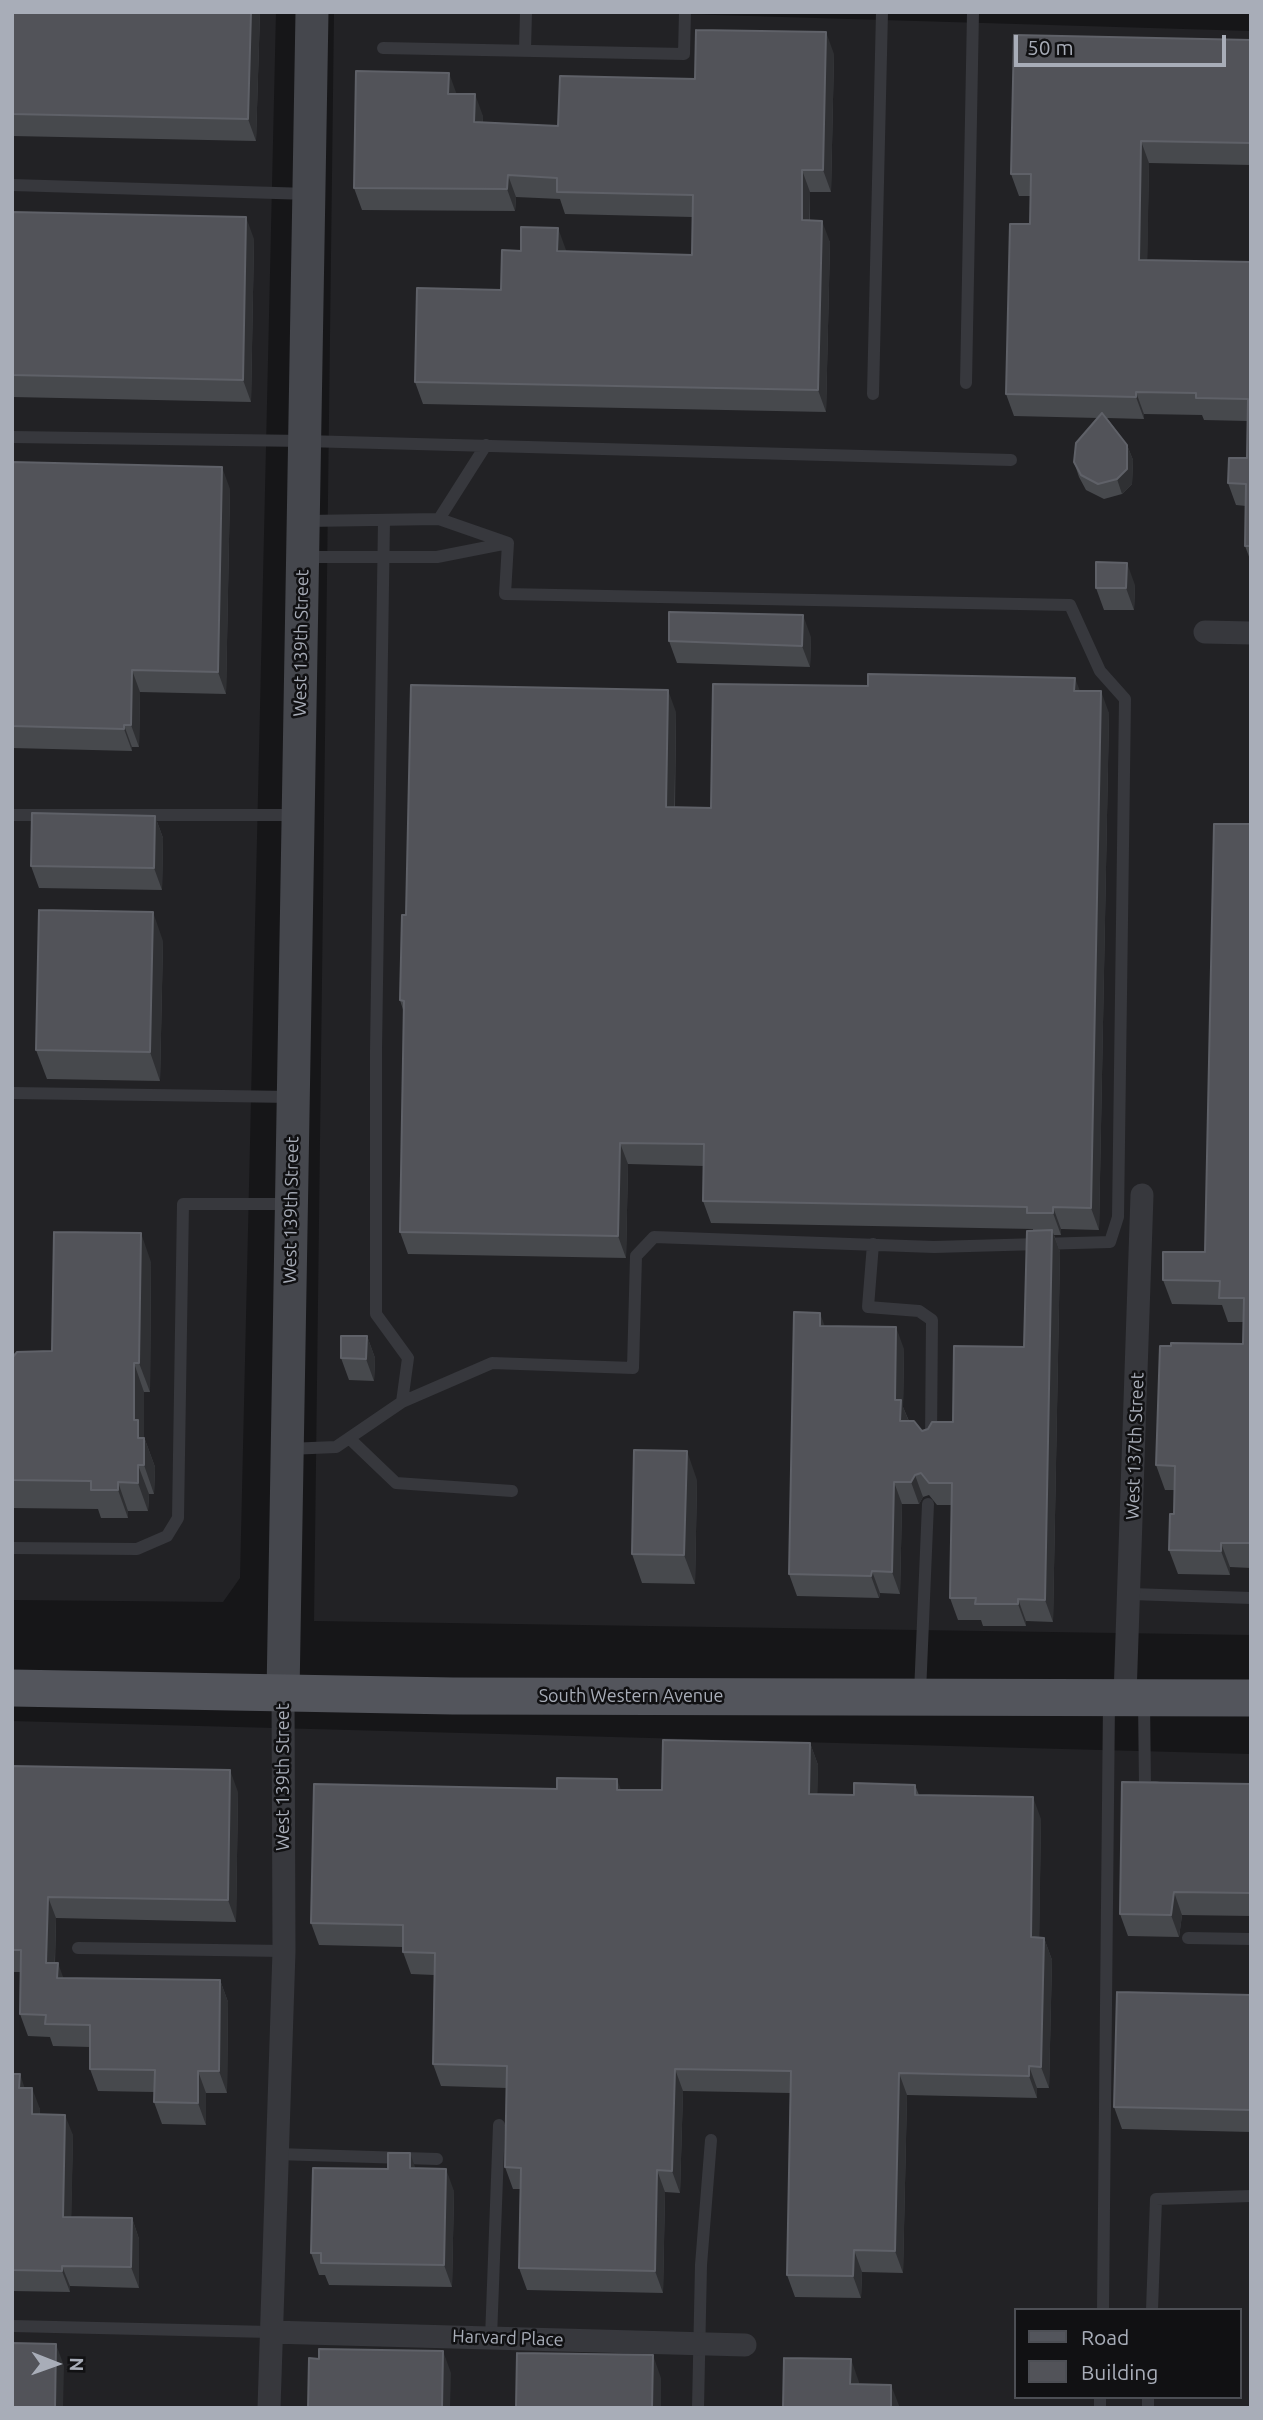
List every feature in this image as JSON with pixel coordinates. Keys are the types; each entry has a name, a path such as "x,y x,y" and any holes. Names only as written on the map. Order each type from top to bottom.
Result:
{"main road":[{"name":"South Western Avenue","path":"12,1688 283,1693 1251,1698"}],"street":[{"name":"West 139th Street","path":"268,2408 284,1951 283,1693 312,12"},
{"path":"1205,632 1251,633"},
{"name":"West 137th Street","path":"1126,1697 1142,1195"},
{"name":"Harvard Place","path":"270,2332 745,2345"}],"lane":[{"path":"525,50 526,12"},
{"path":"383,48 684,54 685,12"},
{"path":"873,394 882,12"},
{"path":"966,383 973,12"},
{"path":"12,185 309,194"},
{"path":"12,438 305,441 1011,460"},
{"path":"439,519 486,445"},
{"path":"303,521 439,519 508,543"},
{"path":"384,520 376,1050 376,1314 408,1358 402,1402"},
{"path":"303,557 437,557 508,543"},
{"path":"287,1449 336,1447 402,1402 492,1363 633,1368 636,1256 654,1237 934,1247 1110,1242 1118,1217 1125,699 1100,671 1070,605 505,594 508,543"},
{"path":"12,815 298,815"},
{"path":"12,1093 293,1097"},
{"path":"12,1548 136,1549 167,1536 178,1518 183,1204 292,1204"},
{"path":"873,1244 868,1307 919,1311 932,1320 931,1444"},
{"path":"349,1438 396,1483 512,1490"},
{"path":"920,1696 928,1504"},
{"path":"1131,1594 1251,1598"},
{"path":"1126,1697 1145,1787 1171,1787"},
{"path":"1103,2308 1126,1697"},
{"path":"1188,1938 1251,1939"},
{"path":"78,1948 284,1951"},
{"path":"491,2338 499,2125"},
{"path":"698,2408 698,2344 711,2140"},
{"path":"277,2154 437,2159"},
{"path":"1152,2308 1156,2199 1251,2196"},
{"path":"12,2326 270,2332"}],"shaded area":[{"path":"12,12 276,12 240,1578 223,1602 12,1600"},
{"path":"334,12 616,12 1251,31 1251,1635 314,1621"},
{"path":"12,1721 1251,1754 1251,2408 12,2408"}],"building":[{"path":"12,12 251,12 248,119 12,114"},
{"path":"696,30 826,32 823,170 802,170 802,220 822,221 818,390 415,382 417,288 501,290 502,250 521,251 521,227 558,228 557,251 692,255 693,195 557,192 557,178 508,175 507,189 354,188 356,71 449,73 448,94 475,94 474,122 558,126 560,76 695,79"},
{"path":"1014,35 1251,40 1251,143 1141,141 1139,260 1251,262 1251,546 1245,546 1246,484 1228,483 1229,458 1247,458 1248,399 1196,398 1196,393 1136,392 1136,397 1006,394 1010,224 1030,224 1031,174 1011,174"},
{"path":"12,212 246,217 243,380 12,375"},
{"path":"1102,413 1127,445 1127,469 1117,479 1098,484 1081,475 1074,462 1076,443"},
{"path":"12,462 222,467 218,672 132,670 131,725 124,725 124,729 12,726"},
{"path":"1096,562 1127,563 1126,588 1096,588"},
{"path":"669,612 803,615 802,646 669,641"},
{"path":"868,674 1075,678 1074,691 1101,691 1091,1208 1053,1207 1053,1213 1027,1213 1027,1207 703,1201 704,1144 620,1143 618,1236 400,1232 404,1001 400,1000 402,915 406,915 411,685 668,690 666,807 711,808 713,684 868,686"},
{"path":"32,813 155,816 154,868 31,866"},
{"path":"1214,824 1251,824 1251,1543 1221,1543 1221,1551 1169,1550 1170,1514 1174,1514 1175,1466 1156,1465 1160,1346 1171,1346 1171,1343 1243,1344 1244,1298 1219,1298 1220,1281 1163,1280 1163,1252 1205,1252"},
{"path":"39,910 153,912 150,1052 36,1050"},
{"path":"1052,1230 1045,1600 1018,1599 1018,1604 975,1604 976,1598 950,1598 952,1483 929,1483 921,1473 915,1475 911,1482 894,1482 892,1572 872,1571 871,1576 789,1574 794,1312 820,1313 820,1326 896,1327 895,1400 901,1400 900,1421 914,1421 922,1431 928,1429 932,1422 953,1422 954,1346 1024,1347 1027,1231"},
{"path":"54,1232 141,1233 139,1363 134,1363 134,1420 138,1420 138,1438 144,1438 144,1465 138,1465 138,1483 118,1482 118,1490 91,1490 91,1481 12,1480 12,1358 17,1352 52,1351"},
{"path":"341,1336 367,1336 366,1359 341,1358"},
{"path":"634,1450 687,1451 684,1555 632,1554"},
{"path":"663,1740 810,1743 809,1794 854,1795 854,1783 915,1785 915,1795 1033,1797 1031,1937 1044,1938 1041,2067 1029,2066 1029,2076 899,2073 895,2251 854,2250 853,2276 787,2275 791,2071 675,2069 672,2171 657,2170 655,2271 519,2268 521,2168 505,2167 507,2066 433,2064 435,1953 403,1952 403,1925 311,1923 314,1784 557,1789 557,1778 617,1779 617,1790 662,1790"},
{"path":"12,1766 230,1770 228,1900 48,1897 46,1963 58,1963 57,1978 220,1980 219,2071 198,2071 198,2103 154,2102 155,2070 90,2069 90,2025 45,2024 46,2015 20,2014 21,1950 12,1950"},
{"path":"1122,1782 1251,1784 1251,1893 1174,1892 1171,1915 1120,1914"},
{"path":"1117,1992 1251,1995 1251,2110 1114,2107"},
{"path":"12,2074 20,2074 19,2088 32,2088 32,2114 65,2115 63,2217 132,2218 131,2267 62,2266 62,2271 12,2270"},
{"path":"388,2153 410,2153 410,2168 446,2169 444,2265 321,2263 321,2253 311,2253 313,2168 388,2169"},
{"path":"12,2343 56,2344 55,2408 12,2408"},
{"path":"319,2349 443,2351 442,2408 308,2408 309,2358 319,2359"},
{"path":"517,2353 653,2355 652,2408 516,2408"},
{"path":"784,2358 851,2359 850,2384 891,2385 891,2408 783,2408"}]}
